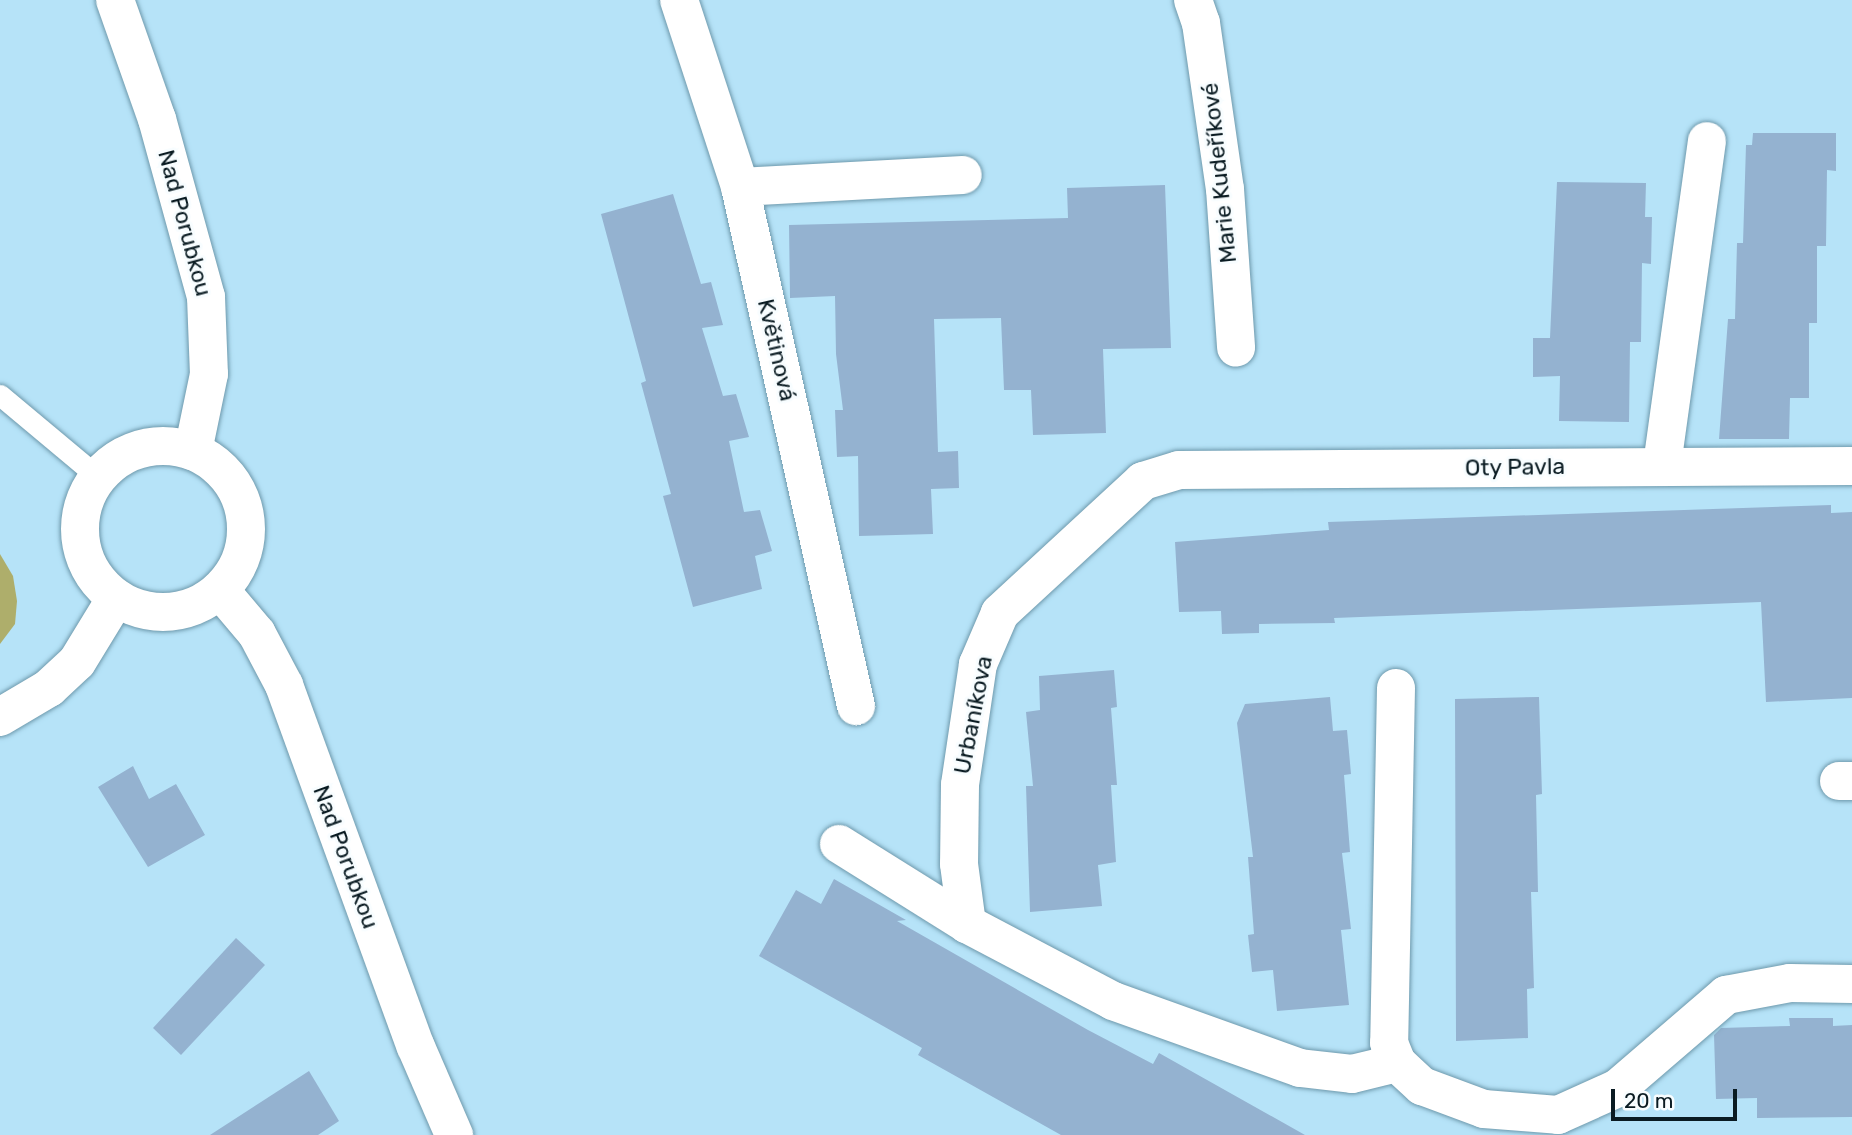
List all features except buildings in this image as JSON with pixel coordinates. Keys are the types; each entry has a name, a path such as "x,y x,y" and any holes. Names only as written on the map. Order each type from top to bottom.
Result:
{"main road":[{"name":"Nad Porubkou","path":"115,0 157,119 206,297 209,374 193,451"},
{"name":"Květinová","path":"679,0 740,187 856,706"},
{"name":"Marie Kudeříkové","path":"1193,0 1201,23 1224,189 1236,348"},
{"path":"1662,465 1707,141"},
{"path":"740,187 963,175"},
{"path":"159,446 193,451 231,481 246,525 235,571 220,590 202,603 158,612 117,598 99,583 81,542 86,496 98,477 111,465 141,449 159,446"},
{"name":"Oty Pavla","path":"1179,470 1662,465 1852,466"},
{"name":"Urbaníkova","path":"967,925 958,864 960,785 978,664 1000,613 1143,481 1179,470"},
{"name":"Nad Porubkou","path":"220,590 257,634 284,685 412,1035 454,1135"},
{"path":"0,717 49,688 77,662 117,598"},
{"path":"1396,688 1389,1043 1397,1063 1422,1086 1484,1109 1558,1115 1618,1088 1726,995 1790,983 1852,984"},
{"path":"839,844 967,925 1113,1001 1300,1068 1352,1074 1397,1063"}],"lane":[{"path":"0,395 98,477"}],"shaded area":[{"path":"0,554 13,576 17,601 15,624 0,644"}]}
